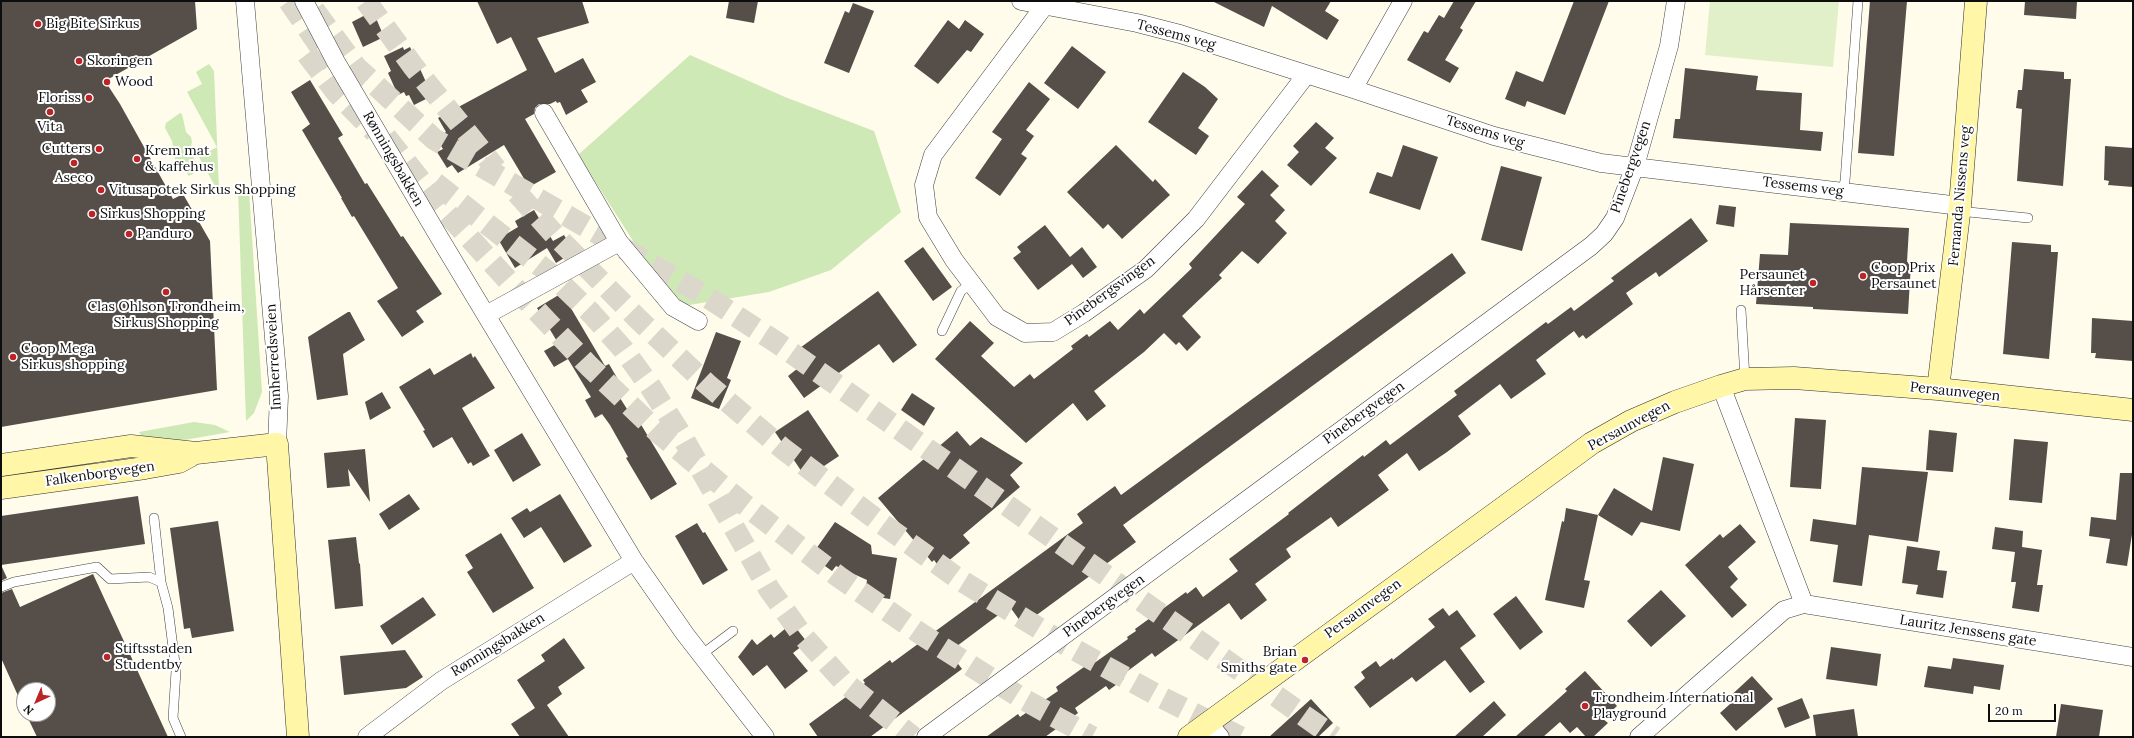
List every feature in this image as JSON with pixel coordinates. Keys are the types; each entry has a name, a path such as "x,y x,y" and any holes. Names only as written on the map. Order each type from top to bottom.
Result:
{"street":[{"name":"Innherredsveien","path":"245,1 279,396 277,444 298,737"},
{"name":"Rønningsbakken","path":"304,1 336,62 634,561 701,655 765,737"},
{"name":"Tessems veg","path":"1021,1 1180,34 1494,136 1601,163 1842,191 1960,208"},
{"path":"1353,89 1403,1"},
{"name":"Pinebergvegen","path":"926,737 1591,246 1604,234 1615,218 1635,166 1669,46 1676,1"},
{"name":"Fernanda Nissens veg","path":"1938,390 1960,208 1976,1"},
{"name":"Pinebergsvingen","path":"1045,5 933,155 924,185 928,217 972,283 997,317 1025,333 1053,332 1084,313 1146,269 1196,219 1306,75"},
{"path":"544,113 619,242 673,307 698,321"},
{"path":"486,315 619,242"},
{"name":"Persaunvegen","path":"1189,737 1214,730 1592,443 1631,421 1675,402 1721,386 1745,379 1787,378 1938,390 2133,410"},
{"path":"1721,386 1804,604"},
{"name":"Falkenborgvegen","path":"1,465 131,446 196,453 277,444"},
{"name":"Falkenborgvegen","path":"1,488 179,462 196,453"},
{"name":"Rønningsbakken","path":"367,737 440,681 634,561"},
{"name":"Lauritz Jenssens gate","path":"1639,737 1784,610 1804,604 2133,657"}],"lane":[{"path":"1842,191 1845,181 1858,1"},
{"path":"1960,208 2028,218"},
{"path":"942,331 961,291 972,283"},
{"path":"1741,310 1745,379"},
{"path":"154,518 160,582 168,608 176,671 173,718 181,737"},
{"path":"1,587 14,582 97,567 110,579 149,577 160,582"},
{"path":"701,655 733,631"}],"green space":[{"path":"1710,1 1839,1 1833,67 1705,55"},
{"path":"690,55 785,97 874,131 901,212 831,270 769,292 689,305 680,301 646,261 578,155"},
{"path":"209,64 214,71 219,188 216,188 199,157 217,147 187,92 202,84 196,72"},
{"path":"180,113 182,114 186,132 191,137 192,142 190,150 197,165 196,172 189,176 175,159 172,141 165,128 166,123"},
{"path":"238,190 249,190 262,392 254,413 246,421"},
{"path":"194,422 215,425 230,432 173,442 143,438 139,432"}],"building":[{"name":"Sirkus Shopping","path":"1,1 195,1 197,29 105,81 120,104 173,199 183,194 210,241 217,390 1,427"},
{"path":"477,1 582,1 589,23 537,38 555,73 583,58 596,82 581,90 588,102 566,115 560,102 557,103 556,101 550,104 539,104 535,108 534,114 525,119 556,172 529,187 504,145 458,173 452,165 447,168 437,152 443,149 436,138 446,132 438,118 527,70 511,37 497,44"},
{"path":"729,1 758,1 754,23 726,18"},
{"path":"1212,1 1331,1 1325,11 1339,20 1327,40 1272,6 1264,27"},
{"path":"1454,1 1476,1 1460,28 1463,30 1445,60 1459,68 1450,83 1407,60 1424,31 1428,33 1439,15 1444,18"},
{"path":"1574,1 1609,1 1565,115 1527,101 1525,107 1505,99 1516,71 1543,82"},
{"path":"1870,1 1907,1 1894,156 1858,153"},
{"path":"2025,1 2077,1 2076,19 2024,15"},
{"path":"853,3 874,11 849,73 824,63 845,11 849,13"},
{"path":"373,11 384,37 363,47 352,22"},
{"path":"948,20 959,29 965,20 984,34 971,52 967,50 938,84 914,66"},
{"path":"1072,46 1106,72 1078,109 1044,83"},
{"path":"403,47 404,50 410,47 426,82 423,83 430,97 414,105 409,95 406,96 404,92 398,95 388,73 391,71 384,56"},
{"path":"1685,68 1758,76 1756,90 1802,93 1800,130 1823,132 1821,151 1673,138 1675,119 1680,119"},
{"path":"2024,69 2064,72 2064,79 2071,79 2063,186 2017,181 2022,109 2016,108 2018,90 2022,90"},
{"path":"1183,72 1205,87 1218,99 1198,128 1209,136 1196,155 1148,122"},
{"path":"310,80 343,135 338,138 365,184 367,183 401,237 403,236 442,294 416,311 424,322 402,337 377,301 398,288 354,216 352,217 302,130 310,124 291,92"},
{"path":"1029,82 1050,99 1026,130 1034,136 1021,154 1027,158 1000,196 975,178 1002,139 992,132"},
{"path":"1316,122 1334,138 1325,148 1337,158 1311,186 1287,165 1299,152 1293,146"},
{"path":"1116,145 1153,182 1155,179 1170,195 1122,239 1108,224 1103,229 1067,192"},
{"path":"1403,145 1438,157 1420,210 1369,193 1377,172 1392,177"},
{"path":"2105,146 2133,148 2133,187 2108,185 2109,181 2104,180"},
{"path":"1501,166 1542,177 1522,251 1481,240"},
{"path":"1262,170 1279,186 1270,195 1285,210 1275,221 1287,233 1258,264 1242,251 1219,275 1222,278 1182,316 1201,337 1187,351 1179,342 1176,345 1164,333 1144,352 1094,391 1106,406 1087,421 1073,403 1026,443 935,359 970,321 994,343 981,356 1014,387 1030,374 1034,379 1073,349 1071,346 1087,334 1089,337 1110,321 1118,330 1140,309 1144,314 1192,268 1189,264 1245,204 1237,197"},
{"path":"1719,205 1736,207 1734,227 1716,224"},
{"path":"534,210 553,241 564,235 574,252 556,263 547,248 515,268 498,239 518,227 515,221"},
{"path":"1691,218 1708,241 1659,277 1656,272 1626,293 1633,304 1586,339 1583,335 1579,338 1574,331 1536,360 1546,374 1511,399 1500,384 1458,416 1471,434 1447,452 1419,471 1407,453 1378,475 1389,490 1338,527 1331,517 1286,549 1291,557 1255,584 1267,600 1241,620 1229,603 1155,657 1152,653 1121,676 1124,679 1109,690 1106,686 1075,708 1078,713 1045,737 986,737 1018,714 1020,717 1058,691 1056,687 1091,662 1093,664 1128,639 1127,637 1136,631 1135,629 1186,592 1187,594 1196,587 1203,597 1238,571 1229,559 1289,514 1288,513 1363,455 1364,457 1386,440 1390,445 1457,395 1454,391 1546,322 1548,324 1571,307 1574,311 1614,281 1611,278"},
{"path":"1790,223 1909,228 1907,262 1911,263 1908,314 1813,309 1813,307 1756,304 1760,254 1788,255"},
{"path":"1045,225 1070,257 1082,247 1097,267 1083,278 1072,264 1038,290 1013,258 1021,252 1017,247"},
{"path":"2012,242 2051,245 2051,252 2058,252 2049,359 2003,354"},
{"path":"923,247 952,287 933,301 904,261"},
{"path":"1452,253 1466,273 1123,525 1136,542 1023,625 1010,607 997,616 949,652 962,669 870,737 818,737 809,724 865,683 863,680 890,660 892,663 1083,523 1077,514 1115,486 1121,495"},
{"path":"878,291 917,345 893,363 879,344 804,398 788,376 802,365 793,353"},
{"path":"562,293 605,366 609,364 620,383 613,387 634,420 637,418 677,484 651,500 626,458 628,457 610,425 602,414 595,418 585,400 591,397 568,359 554,367 544,351 558,343 537,308"},
{"path":"350,312 365,340 343,354 348,395 317,400 308,337"},
{"path":"2092,318 2133,321 2133,361 2095,358 2096,353 2091,353"},
{"path":"716,332 741,341 727,378 731,380 719,409 691,398"},
{"path":"471,353 473,358 475,356 495,388 462,408 490,456 473,466 471,462 468,464 452,437 433,448 423,431 425,430 399,387 430,368 434,375"},
{"path":"382,392 391,408 370,420 365,402"},
{"path":"912,393 935,408 924,426 901,410"},
{"path":"808,410 839,456 806,478 775,432"},
{"path":"1795,418 1826,420 1821,489 1790,487"},
{"path":"1929,430 1957,433 1953,472 1926,470"},
{"path":"957,431 970,446 981,437 1023,463 1010,475 1020,487 963,535 970,543 940,568 934,560 932,562 878,498"},
{"path":"522,433 541,465 513,482 494,450"},
{"path":"2014,439 2048,442 2042,503 2009,500"},
{"path":"365,449 370,502 348,469 350,486 327,488 324,453"},
{"path":"1663,457 1694,464 1680,531 1641,522 1632,536 1598,515 1614,488 1652,511"},
{"path":"1862,467 1928,472 1918,542 1869,535 1862,586 1833,582 1838,545 1810,541 1813,519 1856,525"},
{"path":"2120,473 2133,473 2133,528 2127,566 2106,563 2110,539 2089,536 2091,517 2116,520"},
{"path":"409,494 420,509 389,530 379,514"},
{"path":"560,494 592,546 564,563 541,527 524,538 511,518 527,508 530,512"},
{"path":"138,496 145,544 1,565 1,516"},
{"path":"1566,508 1598,515 1584,580 1590,581 1584,608 1545,600"},
{"path":"218,521 234,631 192,638 190,628 184,629 170,528"},
{"path":"835,522 871,545 872,554 897,558 890,599 865,595 867,580 836,566 832,571 811,556"},
{"path":"697,523 703,533 705,532 728,570 703,585 675,536"},
{"path":"1740,524 1756,542 1728,567 1738,579 1730,587 1747,605 1732,618 1685,565 1720,534 1723,538"},
{"path":"1995,527 2023,531 2022,547 2042,550 2037,585 2043,585 2039,612 2012,608 2016,582 2011,582 2015,552 1992,549"},
{"path":"501,533 534,588 493,613 467,572 473,568 465,555"},
{"path":"356,537 360,564 363,606 335,609 328,540"},
{"path":"1907,546 1940,551 1937,570 1947,571 1943,598 1916,594 1918,585 1902,583"},
{"path":"1,565 7,578 1,581"},
{"path":"93,574 168,737 37,737 30,722 56,722 56,682 16,682 16,691 1,658 1,593 12,589 20,607"},
{"path":"1661,590 1686,616 1651,647 1627,621"},
{"path":"1516,596 1543,632 1520,650 1493,614"},
{"path":"423,597 436,615 392,645 380,626"},
{"path":"1443,608 1449,616 1457,610 1476,636 1460,648 1485,682 1470,693 1445,660 1416,682 1412,677 1370,708 1354,687 1365,678 1361,672 1376,661 1380,667 1392,658 1393,660 1435,627 1428,619"},
{"path":"792,623 807,642 793,653 808,671 785,689 767,665 753,676 738,657 752,639 757,645 771,634 774,638"},
{"path":"564,638 585,668 558,687 562,694 547,705 569,737 520,737 511,724 535,708 517,680 545,661 541,655"},
{"path":"1831,647 1881,654 1877,686 1826,679"},
{"path":"405,650 423,677 406,688 344,695 340,656"},
{"path":"1953,658 2004,665 2000,690 1974,686 1973,694 1924,687 1928,666 1951,669"},
{"path":"1585,671 1617,706 1603,719 1608,723 1593,737 1586,737 1577,727 1570,733 1560,722 1543,737 1515,737 1567,691 1565,689"},
{"path":"1752,676 1773,699 1736,731 1720,713 1730,704 1726,700"},
{"path":"1802,698 1810,718 1785,728 1777,708"},
{"path":"1311,699 1333,723 1318,737 1269,737"},
{"path":"1494,701 1506,715 1482,737 1454,737"},
{"path":"2061,704 2103,710 2099,737 2056,737"},
{"path":"1854,709 1858,737 1816,737 1813,715"}],"tunnel":[{"path":"289,1 332,64"},
{"path":"366,1 413,66 496,169"},
{"path":"314,10 356,67 434,139 701,293 779,344 1334,737"},
{"path":"307,54 337,93 375,132"},
{"path":"386,137 444,210 516,289 589,366 659,433 745,505 839,577 921,634 1023,699 1092,737"},
{"path":"435,183 553,276 591,313 623,349 650,386 683,438 769,589 803,636 845,683 913,737"},
{"path":"517,193 555,235 637,318 707,384 782,448 881,523 960,580 1068,646 1155,694 1240,737"}],"place":[{"name":"Big Bite Sirkus","path":"38,24"},
{"name":"Skoringen","path":"79,61"},
{"name":"Wood","path":"107,82"},
{"name":"Floriss","path":"89,98"},
{"name":"Vita","path":"50,112"},
{"name":"Cutters","path":"99,149"},
{"name":"Krem mat & kaffehus","path":"137,159"},
{"name":"Aseco","path":"74,163"},
{"name":"Vitusapotek Sirkus Shopping","path":"101,190"},
{"name":"Sirkus Shopping","path":"92,214"},
{"name":"Panduro","path":"129,234"},
{"name":"Coop Prix Persaunet","path":"1863,276"},
{"name":"Persaunet Hårsenter","path":"1813,283"},
{"name":"Clas Ohlson Trondheim, Sirkus Shopping","path":"166,292"},
{"name":"Coop Mega Sirkus shopping","path":"13,357"},
{"name":"Stiftsstaden Studentby","path":"107,657"},
{"name":"Brian Smiths gate","path":"1305,660"},
{"name":"Trondheim International Playground","path":"1585,706"}]}
